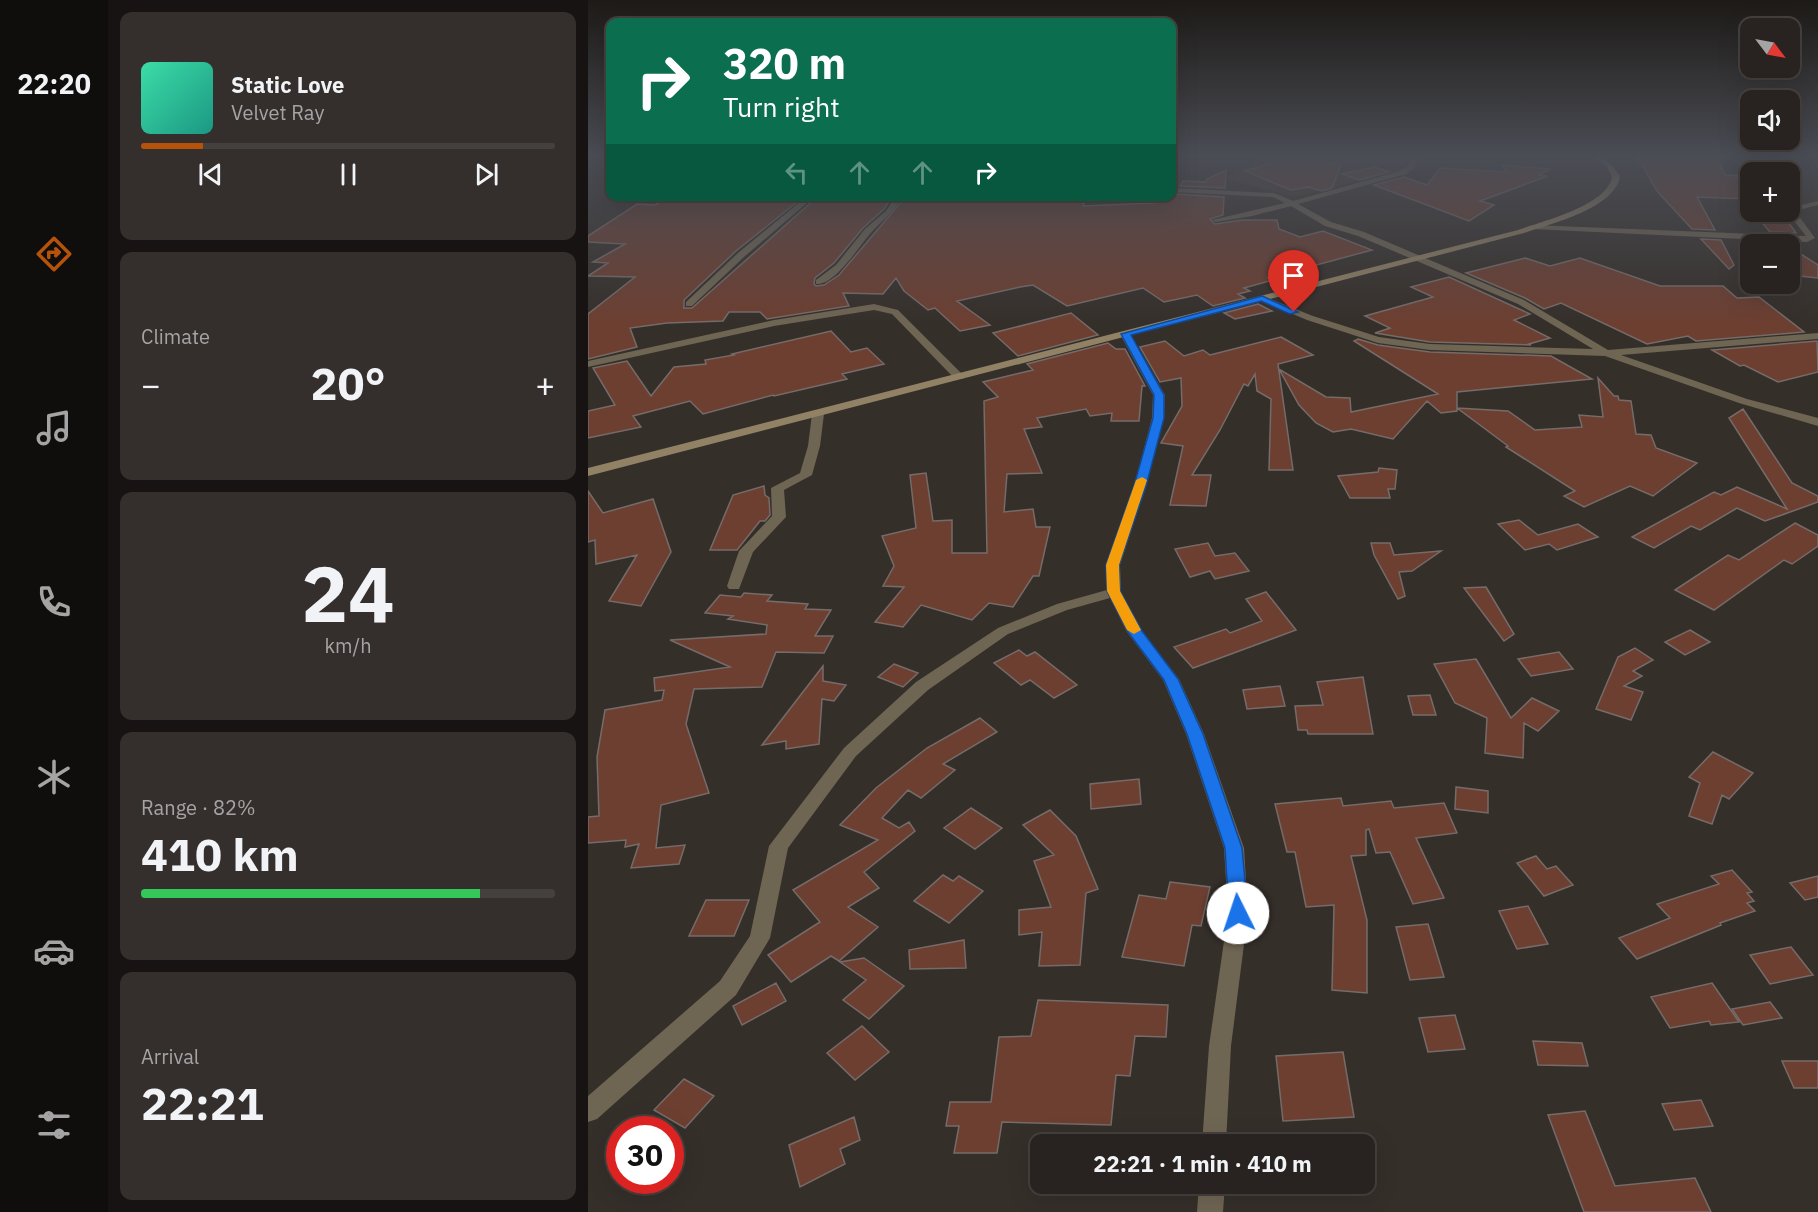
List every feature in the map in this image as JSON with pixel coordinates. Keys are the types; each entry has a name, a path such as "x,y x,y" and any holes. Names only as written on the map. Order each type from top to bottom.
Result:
{"street":[{"path":"689,304 741,255 793,212"},
{"path":"819,282 839,267 868,231 890,212"},
{"path":"1216,220 1260,212"},
{"path":"1305,212 1328,224 1361,234 1521,302 1606,353 1743,401 1818,422"},
{"path":"588,472 1493,240 1571,212"},
{"path":"1533,227 1811,238 1791,212"},
{"path":"1262,299 1310,318 1344,327 1378,340 1403,345 1606,353 1818,336"},
{"path":"588,364 774,323 874,307 895,312 959,377"},
{"path":"1125,334 1159,395 1158,418 1140,486 1113,565 1114,591 1135,632 1171,679 1195,734 1234,848 1238,913 1220,1046 1215,1134"},
{"path":"734,586 746,551 779,517 777,488 806,475 814,446 818,414"},
{"path":"588,1111 728,988 760,938 779,846 850,753 921,686 1003,631 1062,607 1114,591"},
{"path":"1210,1212 1211,1194"}],"building":[{"path":"625,212 785,212 736,251 684,300 684,308 692,308 801,212 881,212 863,228 834,263 815,278 814,284 824,285 839,275 893,212 1223,212 1223,215 1210,219 1215,224 1242,220 1277,220 1279,229 1300,237 1323,231 1372,250 1268,278 1273,280 1244,288 1250,291 1238,294 1245,298 1213,306 1197,295 1164,302 1143,288 1067,306 1033,285 1020,287 957,301 990,325 960,331 935,308 928,310 904,291 896,278 883,294 843,293 849,306 767,319 760,312 729,312 723,321 667,323 630,328 637,347 588,359 588,314 635,277 588,276 608,263 593,262 625,244 588,242 588,236"},
{"path":"1444,212 1484,212 1469,221"},
{"path":"1676,212 1705,212 1715,230 1692,229"},
{"path":"1762,222 1788,222 1796,233 1770,232"},
{"path":"1701,239 1721,240 1734,265 1729,269"},
{"path":"1800,253 1818,265 1818,278 1800,276"},
{"path":"1525,258 1550,266 1580,258 1660,286 1723,286 1737,298 1759,297 1804,332 1696,341 1688,336 1647,344 1561,303 1544,309 1525,298 1466,273"},
{"path":"1449,277 1530,314 1514,320 1550,338 1529,344 1531,345 1430,342 1375,333 1390,328 1365,316 1433,297 1411,287"},
{"path":"1258,304 1272,311 1235,319 1224,313"},
{"path":"1071,313 1098,335 1018,356 993,333"},
{"path":"831,331 851,352 867,348 884,364 842,374 847,379 773,395 703,414 690,401 633,416 641,427 588,438 588,411 615,405 593,368 627,361 651,396 674,367 706,364 705,360"},
{"path":"1281,337 1313,355 1278,364 1293,470 1269,470 1271,399 1257,391 1255,374 1248,386 1244,384 1220,430 1192,475 1211,475 1206,506 1170,505 1183,446 1161,443 1182,406 1181,378 1160,382 1140,347 1165,341 1184,356 1203,350 1210,355"},
{"path":"1358,339 1378,345 1430,352 1551,356 1592,379 1457,392 1457,411 1441,413 1427,401 1393,439 1351,429 1333,432 1316,423 1299,405 1279,369 1326,397 1350,398 1351,412 1438,394 1354,341"},
{"path":"1817,341 1818,372 1778,382 1744,365 1740,366 1712,350"},
{"path":"1108,343 1116,349 1125,349 1145,386 1142,386 1139,421 1111,421 1112,413 1090,416 1086,409 1037,418 1042,427 1024,429 1042,473 1007,474 1004,512 1033,509 1036,527 1050,527 1039,576 1033,576 1013,607 989,603 972,620 921,605 903,627 875,622 904,587 883,586 894,566 882,536 916,528 910,475 926,473 933,521 952,520 952,553 987,553 984,401 998,397 983,382 1033,370 1027,364"},
{"path":"1598,378 1614,396 1618,396 1619,400 1631,401 1636,434 1651,435 1656,448 1697,463 1653,496 1630,486 1584,507 1564,496 1575,491 1506,447 1508,446 1457,408 1508,411 1535,430 1582,427 1579,415 1603,417"},
{"path":"1743,409 1792,483 1818,496 1818,502 1765,521 1737,508 1700,530 1691,526 1654,548 1632,537 1714,492 1721,495 1737,487 1787,509 1729,418"},
{"path":"1379,468 1397,470 1395,489 1388,489 1390,498 1350,498 1338,476 1378,472"},
{"path":"764,486 765,495 769,498 770,515 765,521 760,521 737,550 710,550 733,495"},
{"path":"588,491 603,513 653,499 671,552 641,606 609,601 637,555 596,564 595,540 588,542"},
{"path":"1519,520 1538,535 1578,524 1598,537 1557,550 1549,544 1525,550 1498,524"},
{"path":"1795,523 1818,535 1818,546 1792,564 1784,560 1714,610 1675,590 1728,555 1739,560"},
{"path":"1208,543 1215,556 1235,553 1249,571 1215,579 1210,571 1190,577 1175,549"},
{"path":"1371,543 1390,543 1394,555 1441,551 1412,571 1399,572 1405,596 1398,599 1374,555"},
{"path":"1486,587 1514,634 1504,641 1464,588"},
{"path":"1266,592 1296,630 1193,668 1174,647 1226,629 1230,633 1262,621 1246,599"},
{"path":"744,593 772,595 767,601 808,604 805,609 831,610 815,636 833,636 824,653 776,652 762,687 694,689 686,724 709,793 661,805 656,848 685,845 679,864 631,868 639,844 625,847 626,840 588,843 588,817 599,816 597,757 605,710 662,700 664,690 655,691 654,678 730,667 670,640 766,634 767,625 728,619 733,616 705,613 720,595 741,597"},
{"path":"1690,630 1710,642 1685,655 1665,642"},
{"path":"1635,648 1653,660 1633,671 1642,676 1624,686 1643,692 1631,720 1596,709 1618,657"},
{"path":"1019,650 1027,656 1035,652 1077,685 1054,698 1030,680 1021,685 994,663"},
{"path":"1559,652 1573,669 1531,676 1518,659"},
{"path":"1476,659 1511,718 1532,698 1559,711 1538,731 1524,723 1523,758 1485,753 1487,718 1455,703 1434,664"},
{"path":"894,664 918,673 903,687 878,677"},
{"path":"823,666 823,681 846,685 834,701 822,699 819,744 786,749 786,741 762,745"},
{"path":"1363,677 1373,734 1308,734 1307,730 1298,730 1295,706 1323,705 1317,682"},
{"path":"1280,686 1285,706 1247,709 1243,690"},
{"path":"1430,695 1436,715 1413,715 1408,696"},
{"path":"980,718 997,732 943,764 955,770 921,798 908,790 882,818 899,828 909,822 915,831 864,872 879,888 848,907 878,927 839,961 831,956 791,982 768,955 820,922 793,890 878,840 840,825 876,788 927,748"},
{"path":"1713,752 1753,773 1729,799 1722,795 1712,824 1689,816 1700,783 1689,777"},
{"path":"1139,779 1141,804 1091,809 1090,784"},
{"path":"1456,787 1488,791 1488,813 1455,809"},
{"path":"1341,798 1343,806 1391,801 1394,808 1444,803 1457,833 1416,838 1444,898 1413,904 1390,852 1376,853 1369,829 1366,830 1366,855 1351,856 1367,920 1367,993 1332,990 1334,905 1306,907 1295,852 1287,852 1275,804"},
{"path":"971,808 1002,828 975,849 944,828"},
{"path":"1050,810 1076,836 1098,889 1086,893 1080,965 1039,966 1042,932 1019,935 1019,910 1051,907 1034,861 1054,855 1023,825"},
{"path":"1536,856 1547,869 1556,866 1573,885 1544,896 1517,863"},
{"path":"1732,870 1752,892 1747,893 1754,901 1747,903 1755,911 1720,923 1721,925 1637,959 1619,938 1670,918 1657,904 1719,884 1711,876"},
{"path":"943,875 953,881 959,876 983,891 949,923 914,901"},
{"path":"1818,876 1818,897 1805,900 1790,883"},
{"path":"1170,882 1210,887 1201,926 1192,925 1184,966 1122,957 1139,895 1166,899"},
{"path":"706,900 749,900 734,936 689,936"},
{"path":"1528,906 1548,944 1517,949 1499,911"},
{"path":"1428,924 1444,977 1410,980 1396,927"},
{"path":"964,940 966,968 910,969 909,950"},
{"path":"1791,947 1813,975 1770,984 1750,955"},
{"path":"864,958 904,986 869,1019 843,1000 866,980 840,962"},
{"path":"776,983 786,1001 742,1025 733,1006"},
{"path":"1712,983 1739,1022 1711,1025 1709,1021 1670,1028 1651,997"},
{"path":"1038,1000 1168,1005 1166,1037 1135,1036 1130,1076 1116,1075 1111,1125 1002,1122 997,1153 954,1153 959,1126 946,1126 950,1102 991,1102 999,1037 1031,1036"},
{"path":"1770,1002 1782,1018 1743,1025 1732,1009"},
{"path":"1455,1015 1465,1049 1428,1052 1419,1018"},
{"path":"862,1026 889,1052 855,1080 827,1053"},
{"path":"1533,1041 1582,1043 1588,1066 1538,1065"},
{"path":"1343,1052 1354,1117 1283,1121 1276,1056"},
{"path":"1782,1061 1818,1061 1818,1088 1794,1088"},
{"path":"684,1079 714,1096 685,1128 684,1116 664,1116 654,1110"},
{"path":"1701,1100 1713,1126 1674,1130 1662,1104"},
{"path":"1585,1111 1615,1186 1695,1178 1711,1212 1584,1212 1548,1115"},
{"path":"854,1117 860,1140 840,1149 845,1164 800,1187 789,1145"}],"slow traffic":[{"path":"1134,630 1114,591 1113,565 1142,480"}],"route":[{"path":"1238,913 1234,848 1214,783 1171,679 1135,632 1114,591 1113,565 1140,486 1158,418 1159,395 1125,334 1262,299 1294,312"}]}
